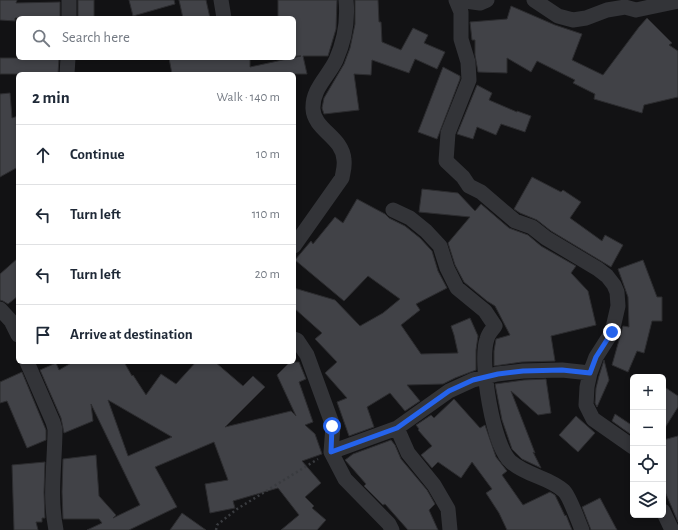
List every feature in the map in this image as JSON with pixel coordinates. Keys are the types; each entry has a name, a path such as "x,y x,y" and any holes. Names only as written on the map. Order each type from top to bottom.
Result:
{"street":[{"path":"68,0 69,16"},
{"path":"221,0 224,16"},
{"path":"296,243 342,178 344,171 344,160 340,146 318,123 314,116 313,108 315,95 318,88 336,61 343,39 346,0"},
{"path":"487,0 480,3 457,0 461,12 461,39 468,62 469,80 448,133 446,161 463,176 469,186 487,196 515,221 532,227 546,238 598,269 607,276 614,285 617,292 618,306 612,332 596,357 590,373 587,387 586,405 593,419 632,446"},
{"path":"534,0 558,16 573,20 586,18 607,10 630,4 636,10 678,1"},
{"path":"67,72 68,60"},
{"path":"393,210 410,218 426,231 440,246 447,268 457,288 485,311 494,326 486,339 486,377 493,424 501,448 510,462 530,474 551,482 566,492 582,530"},
{"path":"0,309 11,321 16,331"},
{"path":"296,340 307,355 332,426 331,452 345,479 389,524 392,530"},
{"path":"29,364 55,429 52,492 56,530"},
{"path":"331,452 397,428 449,391 473,380 498,374 523,371 562,370 590,373"},
{"path":"397,428 408,453 434,485 448,509 450,530"},
{"path":"666,517 672,530"}],"path":[{"path":"216,530 217,525 237,509 331,452"}],"building":[{"path":"0,0 17,0 16,3 60,2 60,16 16,16 15,21 0,20"},
{"path":"78,0 94,0 94,16 78,16"},
{"path":"129,0 174,0 175,4 133,16"},
{"path":"179,0 206,0 210,16 183,16"},
{"path":"278,0 337,0 336,29 328,56 303,56 307,74 296,74 296,72 172,72 169,60 250,60 250,67 282,60 296,60 296,57 301,56 296,56 296,16 278,16"},
{"path":"355,0 378,0 382,42 401,50 413,28 428,35 424,43 445,52 437,69 415,59 409,73 372,60 371,75 354,74 359,110 324,114 322,108 324,98 344,64 350,48 355,24"},
{"path":"511,6 555,25 582,34 572,60 603,75 647,18 672,43 669,45 678,51 678,97 644,105 642,113 594,99 595,94 573,83 575,80 537,61 531,72 507,58 507,73 478,72 475,55 475,40 472,40 470,22 507,19"},
{"path":"0,58 16,58 16,60 59,60 58,72 16,72 16,74 0,74"},
{"path":"443,67 460,76 460,79 437,139 418,132"},
{"path":"477,85 492,93 489,100 517,112 531,116 525,132 501,124 496,135 477,127 473,139 457,134"},
{"path":"10,93 12,118 16,117 16,168 0,177 0,94"},
{"path":"532,177 561,192 563,190 581,202 570,218 602,241 605,235 623,245 611,267 551,231 537,220 514,209"},
{"path":"422,189 458,193 475,211 481,204 509,228 528,235 541,246 576,266 571,273 588,291 596,325 551,336 555,361 522,362 494,366 496,339 510,335 495,306 464,282 455,265 448,243 470,217 419,212"},
{"path":"357,199 405,226 420,238 432,251 438,271 447,288 416,304 420,310 401,325 421,354 458,353 451,326 470,318 478,336 476,370 443,384 407,385 420,401 405,411 390,393 367,407 374,427 349,436 337,402 347,398 325,373 337,362 315,339 322,333 296,310 296,289 335,300 360,326 383,313 400,299 368,276 344,301 296,261 296,259 311,241 313,244 335,217 343,223"},
{"path":"16,260 16,298 8,304 0,300 0,274"},
{"path":"643,260 657,297 662,297 662,321 652,321 644,353 637,351 628,372 612,365 623,326 629,327 628,297 618,269"},
{"path":"604,360 609,380 597,407 595,403 596,388"},
{"path":"296,362 299,362 306,379 299,382 313,422 305,425 315,434 322,454 302,461 321,483 305,497 314,506 312,508 326,520 317,530 281,530 299,515 278,488 233,501 235,508 210,513 205,484 228,480 214,442 155,467 177,507 129,530 87,530 102,523 99,519 63,519 63,459 96,455 99,496 116,515 113,518 140,505 91,404 93,421 64,433 61,418 40,370 56,364 59,370 70,364 125,364 146,395 161,374 176,384 194,364 217,364 243,386 253,376 265,387 225,427 291,411 296,416 277,375 288,364 296,364","holes":["108,400 172,437 128,456"]},
{"path":"22,372 46,430 46,440 27,448 7,401 0,403 0,382"},
{"path":"546,379 551,413 538,415 511,391 535,453 533,452 541,468 522,459 512,449 502,420 495,384"},
{"path":"666,388 678,396 678,407 666,426"},
{"path":"454,399 480,428 485,425 496,457 507,471 502,475 523,505 550,492 555,495 572,530 507,530 499,513 486,493 492,489 472,462 461,478 438,462 432,468 421,455 432,446 418,430 419,429 416,425 431,415 434,418"},
{"path":"615,414 630,424 630,434 612,421"},
{"path":"576,416 595,433 578,452 559,435"},
{"path":"678,436 678,522 666,494 666,439"},
{"path":"391,440 395,445 401,459 427,490 435,504 429,510 438,530 408,530 385,504 383,505 364,486 366,484 345,460 353,454"},
{"path":"45,462 45,518 42,518 42,522 36,522 38,530 14,530 12,465"},
{"path":"600,498 617,530 591,530 582,507"},
{"path":"182,513 206,530 170,530"}],"route":[{"path":"332,426 331,452 397,428 449,391 473,380 498,374 523,371 562,370 590,373 596,357 612,332"}]}
